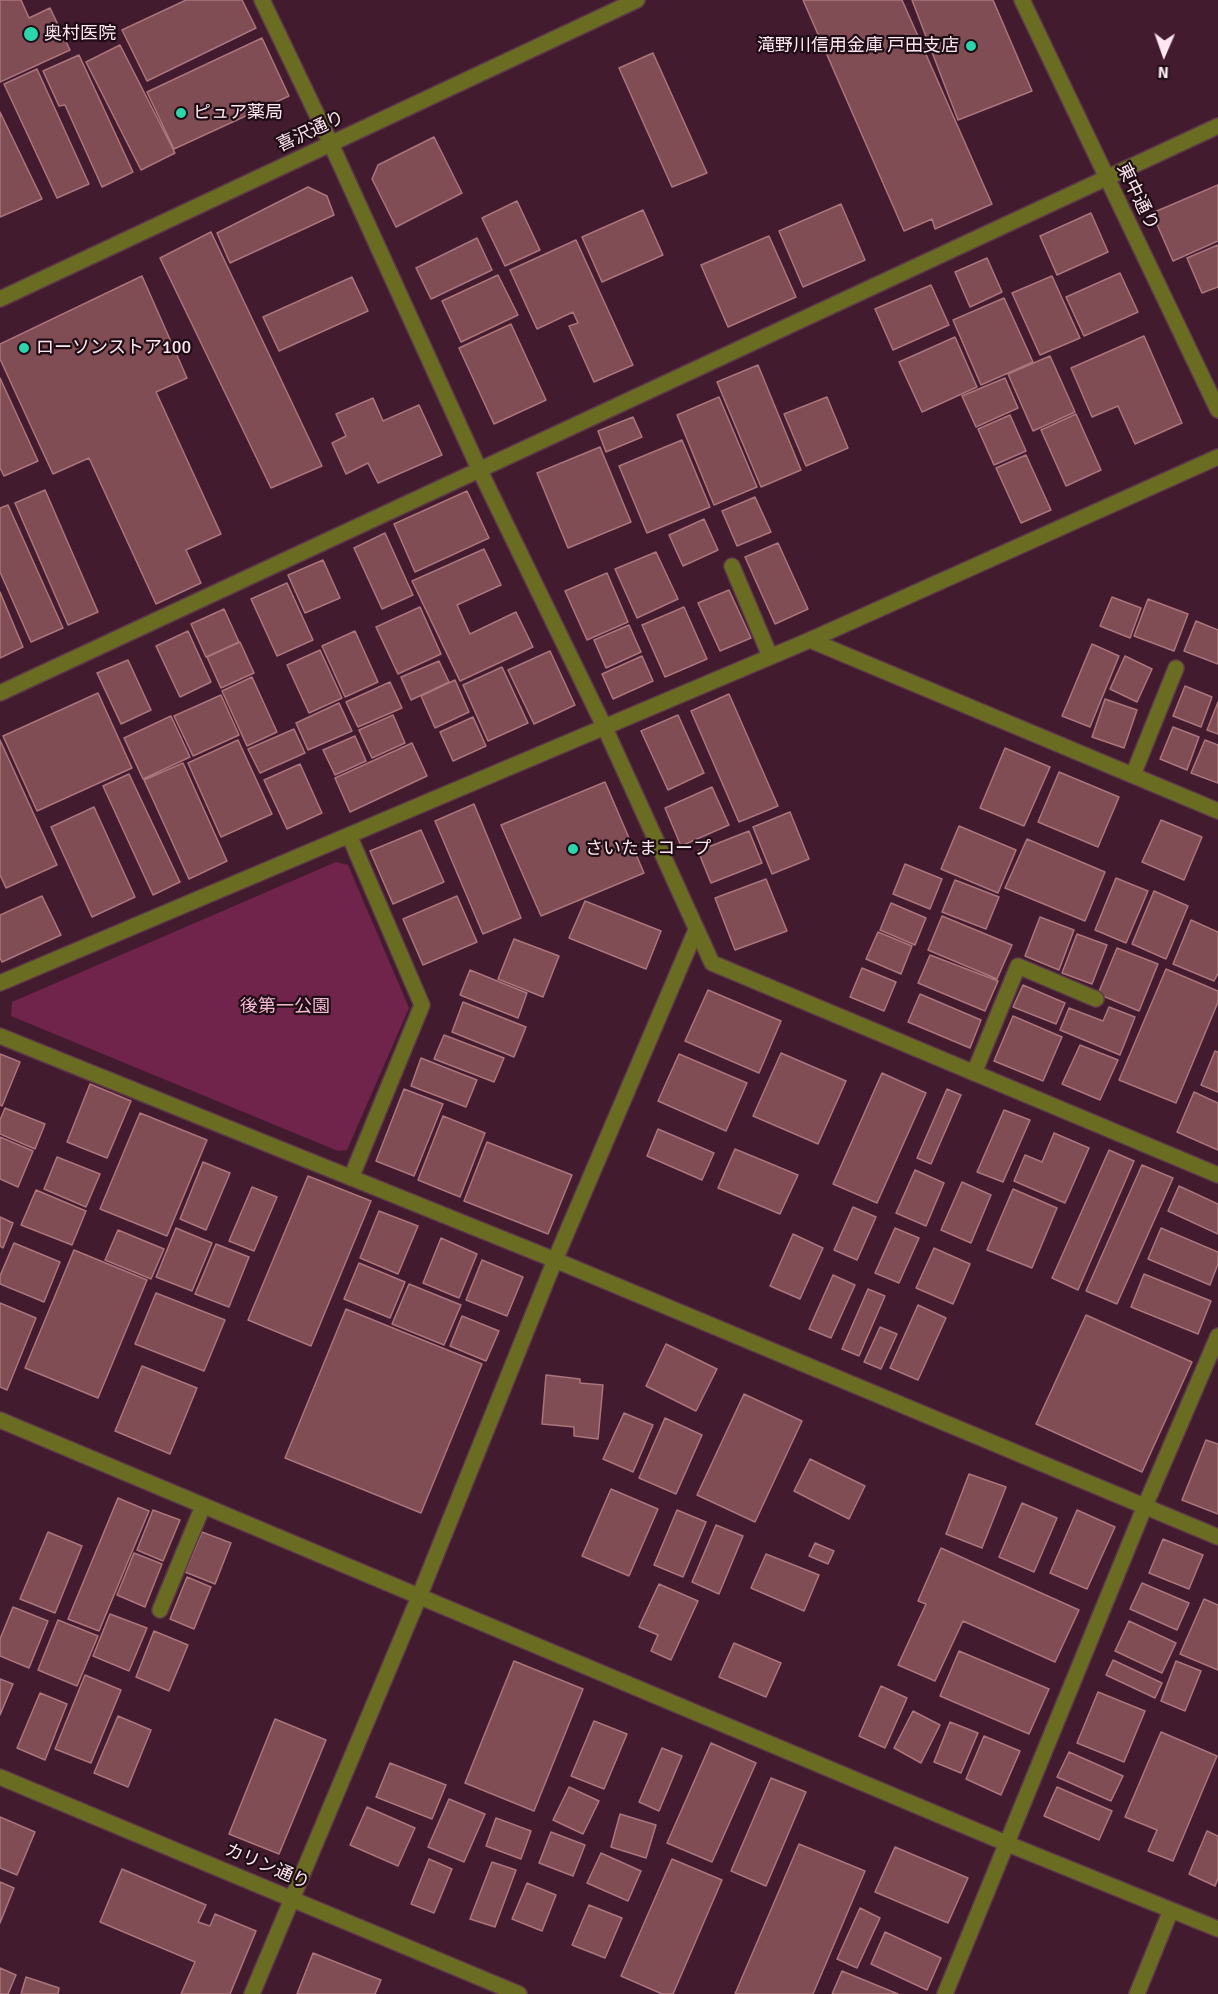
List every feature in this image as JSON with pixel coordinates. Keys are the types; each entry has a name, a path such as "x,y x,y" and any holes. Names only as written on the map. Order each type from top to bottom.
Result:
{"street":[{"path":"262,0 331,144 480,471 604,726 712,963 1218,1175"},
{"name":"喜沢通り","path":"0,299 637,0"},
{"name":"東中通り","path":"1022,0 1218,410"},
{"path":"0,693 1218,126"},
{"path":"0,983 810,640 1218,457"},
{"path":"732,566 770,656"},
{"path":"810,640 1218,811"},
{"path":"1133,775 1176,668"},
{"path":"349,835 422,1005 351,1178"},
{"path":"252,1994 419,1597 555,1260 696,930"},
{"path":"974,1073 1018,966 1095,999"},
{"path":"0,1036 555,1260 1218,1537"},
{"path":"945,1994 1145,1506 1218,1336"},
{"path":"0,1420 1008,1844 1218,1929"},
{"path":"160,1610 203,1506"},
{"name":"カリン通り","path":"0,1777 519,1994"},
{"path":"1137,1994 1171,1910"}],"green space":[{"name":"後第一公園","path":"336,862 348,865 409,1008 347,1150 338,1151 11,1016 12,1002"}],"building":[{"name":"奥村医院","path":"0,0 21,0 29,18 50,8 70,50 0,82"},
{"path":"186,0 242,0 256,28 147,81 122,30"},
{"path":"803,0 902,0 992,204 935,229 932,219 904,231"},
{"name":"滝野川信用金庫 戸田支店","path":"912,0 993,0 1032,91 958,120"},
{"path":"262,38 289,96 174,149 147,92"},
{"path":"120,45 175,153 141,170 86,62"},
{"path":"653,53 707,173 672,187 619,68"},
{"path":"79,55 133,172 102,187 65,105 59,106 43,71"},
{"path":"37,69 89,184 57,198 4,84"},
{"path":"0,112 42,199 0,217"},
{"path":"434,137 462,193 396,227 372,179 378,165"},
{"path":"1218,185 1218,241 1173,261 1152,213"},
{"path":"308,187 327,196 334,215 230,263 217,233"},
{"path":"517,201 540,250 505,266 482,218"},
{"path":"841,204 865,260 803,287 779,231"},
{"path":"643,210 663,255 602,282 582,237"},
{"path":"1091,213 1108,252 1057,275 1040,236"},
{"path":"211,232 322,466 271,488 160,258"},
{"path":"769,236 796,297 728,327 701,265"},
{"path":"477,238 492,270 431,299 416,268"},
{"path":"576,240 633,365 594,382 569,326 578,323 573,312 537,329 510,270"},
{"path":"1218,245 1218,287 1202,293 1187,258"},
{"path":"987,258 1002,292 970,307 955,272"},
{"path":"1120,273 1138,312 1084,336 1066,297"},
{"path":"498,275 518,315 461,342 442,301"},
{"path":"142,276 187,378 156,392 221,534 186,550 201,583 156,604 89,458 53,474 0,359 0,344"},
{"path":"1052,276 1080,338 1040,355 1012,293"},
{"path":"352,277 368,311 279,351 263,317"},
{"path":"931,285 949,325 893,350 875,309"},
{"path":"1004,298 1033,362 981,385 953,320"},
{"path":"511,324 546,400 494,424 459,348"},
{"path":"1144,336 1182,423 1135,444 1118,406 1092,417 1071,368"},
{"path":"955,337 977,387 922,412 899,362"},
{"path":"1050,356 1075,412 1033,431 1008,374"},
{"path":"758,365 801,470 761,487 717,382"},
{"path":"0,378 38,461 4,476 0,468"},
{"path":"1005,378 1018,408 976,427 962,396"},
{"path":"719,397 757,487 714,505 677,415"},
{"path":"827,397 848,448 806,466 784,414"},
{"path":"373,398 383,421 419,405 442,455 378,483 368,463 346,474 332,443 346,436 336,414"},
{"path":"1076,414 1101,470 1066,486 1041,430"},
{"path":"1010,415 1026,451 994,465 978,429"},
{"path":"633,417 642,437 606,452 598,431"},
{"path":"682,440 710,507 647,533 619,466"},
{"path":"600,447 631,522 568,548 537,473"},
{"path":"1026,455 1051,510 1021,523 996,468"},
{"path":"45,490 98,612 68,625 15,503"},
{"path":"467,491 489,538 415,572 394,524"},
{"path":"755,497 771,532 737,546 722,511"},
{"path":"8,505 63,628 31,642 0,572 0,508"},
{"path":"704,519 718,550 683,566 669,535"},
{"path":"385,533 413,595 382,609 354,548"},
{"path":"778,543 808,609 775,624 745,557"},
{"path":"484,549 501,585 457,605 470,634 516,612 533,647 460,681 412,581"},
{"path":"656,552 678,599 637,618 615,569"},
{"path":"323,560 340,598 305,613 288,575"},
{"path":"607,573 628,622 587,640 565,591"},
{"path":"287,583 313,640 277,656 251,599"},
{"path":"729,590 751,638 720,651 698,603"},
{"path":"0,592 23,647 0,658"},
{"path":"1112,597 1141,608 1130,638 1100,626"},
{"path":"1148,599 1188,614 1174,651 1134,636"},
{"path":"420,607 441,654 398,674 376,627"},
{"path":"684,607 707,659 665,677 642,625"},
{"path":"224,609 239,642 206,657 191,624"},
{"path":"1196,621 1218,630 1218,664 1184,651"},
{"path":"629,625 641,652 606,668 594,640"},
{"path":"188,631 211,682 180,697 156,646"},
{"path":"355,631 378,682 345,697 322,646"},
{"path":"240,642 254,673 221,688 207,657"},
{"path":"1092,644 1119,656 1090,727 1062,716"},
{"path":"320,650 342,698 309,713 287,665"},
{"path":"550,651 575,705 534,724 508,670"},
{"path":"642,656 653,681 613,699 602,674"},
{"path":"1125,656 1152,669 1137,702 1110,689"},
{"path":"128,660 151,710 121,724 97,673"},
{"path":"439,661 449,682 411,700 401,677"},
{"path":"502,667 528,723 488,741 463,685"},
{"path":"252,677 277,732 247,746 222,691"},
{"path":"455,680 469,712 435,728 421,696"},
{"path":"390,682 402,708 358,727 346,702"},
{"path":"1185,686 1212,697 1201,727 1173,716"},
{"path":"98,693 132,768 37,811 3,736"},
{"path":"729,694 778,806 739,822 691,711"},
{"path":"221,695 239,735 193,756 174,716"},
{"path":"1105,699 1137,710 1124,748 1092,737"},
{"path":"1218,702 1218,734 1207,730"},
{"path":"339,703 352,731 308,750 296,723"},
{"path":"393,715 405,743 372,758 359,730"},
{"path":"678,715 704,773 668,790 641,731"},
{"path":"171,716 190,757 143,779 124,738"},
{"path":"473,717 486,746 453,761 440,732"},
{"path":"1173,727 1199,737 1187,770 1160,759"},
{"path":"294,729 305,753 260,773 248,749"},
{"path":"355,736 366,761 335,775 323,750"},
{"path":"0,740 57,865 6,888 0,875"},
{"path":"238,740 272,814 221,837 188,763"},
{"path":"1205,740 1218,745 1218,783 1191,773"},
{"path":"412,743 427,776 350,812 335,778"},
{"path":"1005,748 1050,767 1024,826 980,808"},
{"path":"183,763 227,861 189,879 144,780"},
{"path":"300,764 322,813 287,829 264,780"},
{"path":"1059,772 1119,797 1098,847 1038,822"},
{"path":"129,774 180,882 153,895 103,786"},
{"name":"さいたまコープ","path":"605,782 644,873 541,916 501,825"},
{"path":"712,787 729,825 681,846 665,808"},
{"path":"474,804 521,918 483,934 435,821"},
{"path":"94,807 135,897 92,917 51,827"},
{"path":"790,812 809,859 772,874 753,827"},
{"path":"1161,820 1202,837 1184,880 1142,862"},
{"path":"959,826 1016,850 998,893 941,869"},
{"path":"421,830 444,882 393,904 370,851"},
{"path":"749,831 762,863 711,883 698,851"},
{"path":"1027,839 1105,872 1085,921 1005,888"},
{"path":"905,864 942,879 930,909 893,894"},
{"path":"1116,878 1148,891 1126,943 1095,930"},
{"path":"766,879 787,931 735,950 715,898"},
{"path":"955,880 999,897 986,929 942,912"},
{"path":"1154,891 1188,906 1166,959 1132,944"},
{"path":"42,896 61,935 2,962 0,958 0,915"},
{"path":"457,896 477,942 423,965 403,919"},
{"path":"585,901 661,931 646,969 569,938"},
{"path":"891,903 926,918 915,945 880,930"},
{"path":"942,916 1012,945 997,979 928,950"},
{"path":"1040,917 1074,930 1059,970 1025,956"},
{"path":"1191,920 1218,932 1218,973 1214,981 1173,964"},
{"path":"878,932 912,946 901,974 866,959"},
{"path":"1077,934 1107,945 1092,984 1062,973"},
{"path":"514,939 559,956 543,997 498,979"},
{"path":"1117,948 1158,964 1139,1011 1098,994"},
{"path":"930,955 998,981 985,1011 918,983"},
{"path":"862,968 896,982 884,1011 850,997"},
{"path":"1166,969 1218,991 1218,1002 1176,1103 1119,1080"},
{"path":"470,970 527,993 518,1018 460,995"},
{"path":"1023,985 1065,1003 1056,1024 1013,1007"},
{"path":"708,990 781,1021 759,1073 685,1041"},
{"path":"920,994 981,1020 970,1048 908,1022"},
{"path":"463,1002 526,1027 514,1057 452,1032"},
{"path":"1109,1007 1135,1017 1120,1055 1060,1030 1069,1008 1103,1021"},
{"path":"1013,1016 1062,1037 1043,1081 994,1061"},
{"path":"444,1035 504,1058 494,1082 434,1059"},
{"path":"1080,1045 1118,1060 1100,1100 1062,1084"},
{"path":"1215,1051 1218,1052 1218,1092 1201,1085"},
{"path":"781,1053 846,1081 818,1144 753,1116"},
{"path":"0,1054 20,1062 2,1106 0,1105"},
{"path":"679,1054 747,1083 726,1131 658,1101"},
{"path":"421,1058 477,1080 466,1107 411,1086"},
{"path":"882,1073 926,1093 877,1203 833,1184"},
{"path":"90,1084 131,1101 107,1158 67,1142"},
{"path":"404,1089 443,1104 414,1176 376,1161"},
{"path":"947,1089 961,1095 931,1164 917,1158"},
{"path":"1194,1092 1218,1103 1218,1150 1177,1132"},
{"path":"5,1108 45,1124 35,1149 0,1134 0,1120"},
{"path":"1004,1110 1030,1120 1003,1182 977,1172"},
{"path":"140,1113 207,1140 167,1236 100,1209"},
{"path":"443,1116 485,1133 460,1197 418,1180"},
{"path":"658,1129 714,1153 702,1180 647,1156"},
{"path":"1054,1133 1089,1148 1065,1203 1014,1181 1025,1155 1042,1162"},
{"path":"0,1137 33,1151 18,1187 0,1179"},
{"path":"487,1142 572,1175 548,1234 464,1201"},
{"path":"735,1149 798,1175 780,1214 718,1188"},
{"path":"1109,1150 1134,1161 1078,1290 1052,1278"},
{"path":"57,1157 100,1174 86,1207 44,1189"},
{"path":"203,1162 230,1173 206,1230 180,1219"},
{"path":"1142,1165 1173,1178 1117,1304 1086,1291"},
{"path":"915,1170 944,1183 926,1226 896,1213"},
{"path":"308,1176 371,1201 311,1346 248,1320"},
{"path":"962,1182 991,1195 971,1243 941,1230"},
{"path":"1179,1186 1218,1204 1218,1234 1168,1211"},
{"path":"252,1187 277,1197 254,1251 229,1241"},
{"path":"1013,1189 1057,1208 1032,1268 987,1250"},
{"path":"36,1190 86,1211 72,1245 21,1225"},
{"path":"853,1207 876,1217 857,1260 834,1250"},
{"path":"379,1211 418,1226 398,1274 360,1258"},
{"path":"0,1217 13,1223 3,1248 0,1246"},
{"path":"176,1228 212,1243 192,1291 156,1277"},
{"path":"895,1228 919,1238 899,1283 875,1273"},
{"path":"1161,1228 1218,1252 1218,1264 1210,1285 1148,1259"},
{"path":"118,1230 164,1249 151,1279 105,1260"},
{"path":"793,1234 823,1248 800,1299 770,1286"},
{"path":"441,1238 477,1254 459,1298 423,1283"},
{"path":"14,1243 60,1262 44,1302 0,1284 0,1276"},
{"path":"216,1244 249,1257 229,1307 195,1294"},
{"path":"934,1248 970,1264 953,1304 916,1288"},
{"path":"74,1250 147,1280 98,1398 25,1368"},
{"path":"482,1260 523,1277 507,1316 466,1300"},
{"path":"359,1263 405,1282 390,1318 344,1299"},
{"path":"1144,1274 1211,1301 1198,1334 1131,1307"},
{"path":"833,1275 855,1285 831,1338 809,1329"},
{"path":"409,1284 461,1305 444,1345 392,1324"},
{"path":"868,1289 885,1296 859,1356 842,1349"},
{"path":"156,1293 225,1320 204,1371 135,1344"},
{"path":"0,1303 36,1318 7,1390 0,1387"},
{"path":"918,1305 946,1318 918,1380 890,1368"},
{"path":"346,1309 482,1364 421,1513 285,1458"},
{"path":"1086,1315 1192,1362 1142,1472 1036,1424"},
{"path":"462,1316 499,1331 486,1361 450,1346"},
{"path":"880,1327 897,1334 881,1369 864,1362"},
{"path":"666,1344 717,1369 696,1411 646,1386"},
{"path":"142,1366 197,1388 170,1454 115,1431"},
{"path":"546,1375 580,1379 580,1383 603,1385 598,1439 574,1436 574,1427 542,1424"},
{"path":"744,1394 802,1421 755,1522 697,1495"},
{"path":"624,1413 653,1425 633,1472 603,1459"},
{"path":"665,1418 702,1435 676,1494 639,1478"},
{"path":"1206,1440 1218,1444 1218,1514 1182,1500"},
{"path":"810,1459 865,1486 849,1519 794,1491"},
{"path":"969,1474 1006,1487 982,1548 946,1534"},
{"path":"611,1489 658,1509 629,1576 582,1556"},
{"path":"118,1498 149,1511 99,1631 68,1619"},
{"path":"1022,1503 1057,1518 1034,1572 999,1557"},
{"path":"153,1510 180,1520 163,1561 137,1550"},
{"path":"677,1510 706,1522 683,1577 654,1565"},
{"path":"1077,1510 1115,1527 1087,1589 1050,1573"},
{"path":"716,1525 743,1536 719,1594 692,1582"},
{"path":"48,1532 82,1546 55,1613 20,1599"},
{"path":"202,1532 231,1543 215,1584 185,1572"},
{"path":"1163,1539 1203,1555 1189,1589 1149,1573"},
{"path":"815,1543 834,1551 828,1564 809,1556"},
{"path":"941,1548 1079,1610 1055,1662 963,1621 935,1681 898,1665 926,1604 918,1601"},
{"path":"134,1553 162,1564 145,1607 117,1595"},
{"path":"766,1554 819,1575 804,1611 751,1588"},
{"path":"187,1577 211,1587 194,1629 170,1619"},
{"path":"1142,1583 1189,1603 1177,1630 1130,1609"},
{"path":"659,1584 698,1601 671,1660 651,1651 658,1635 639,1627"},
{"path":"1204,1599 1218,1605 1218,1670 1180,1654"},
{"path":"13,1607 48,1621 29,1668 0,1656 0,1639"},
{"path":"110,1614 147,1628 129,1671 93,1656"},
{"path":"58,1620 98,1636 77,1686 38,1670"},
{"path":"1129,1621 1176,1643 1162,1673 1115,1651"},
{"path":"154,1631 188,1645 169,1691 136,1677"},
{"path":"734,1643 781,1663 766,1697 719,1677"},
{"path":"959,1651 1049,1689 1029,1734 940,1696"},
{"path":"1113,1660 1162,1683 1155,1698 1106,1675"},
{"path":"514,1661 583,1689 534,1811 465,1783"},
{"path":"1176,1661 1201,1671 1185,1711 1161,1701"},
{"path":"85,1675 121,1690 91,1763 55,1749"},
{"path":"0,1679 13,1684 0,1715"},
{"path":"881,1686 907,1698 885,1748 859,1736"},
{"path":"1098,1692 1145,1711 1124,1762 1077,1743"},
{"path":"40,1693 67,1704 45,1760 17,1748"},
{"path":"913,1711 940,1725 921,1763 894,1748"},
{"path":"118,1716 151,1730 128,1787 94,1773"},
{"path":"275,1719 326,1740 279,1854 229,1834"},
{"path":"594,1721 627,1734 604,1789 571,1776"},
{"path":"950,1722 978,1733 961,1773 934,1762"},
{"path":"1161,1732 1217,1756 1173,1861 1148,1851 1157,1830 1125,1817"},
{"path":"984,1736 1020,1751 1001,1795 966,1779"},
{"path":"711,1743 756,1763 712,1862 667,1843"},
{"path":"662,1748 682,1756 659,1811 639,1802"},
{"path":"1069,1752 1123,1776 1111,1801 1057,1777"},
{"path":"390,1763 446,1785 432,1819 376,1797"},
{"path":"771,1778 806,1792 766,1886 731,1871"},
{"path":"569,1787 599,1801 583,1834 553,1820"},
{"path":"1057,1787 1112,1811 1099,1840 1044,1816"},
{"path":"449,1799 485,1814 464,1862 428,1847"},
{"path":"367,1807 415,1828 398,1866 350,1845"},
{"path":"620,1814 656,1825 646,1858 611,1847"},
{"path":"0,1817 35,1832 17,1875 0,1868"},
{"path":"496,1818 531,1831 521,1859 486,1846"},
{"path":"1207,1831 1218,1836 1218,1878 1215,1886 1189,1874"},
{"path":"551,1832 585,1845 573,1876 539,1863"},
{"path":"799,1844 865,1871 813,1994 735,1994"},
{"path":"895,1847 968,1878 948,1923 875,1892"},
{"path":"601,1853 641,1871 628,1901 587,1883"},
{"path":"429,1859 452,1869 434,1913 411,1904"},
{"path":"672,1859 722,1880 673,1994 662,1994 621,1976"},
{"path":"492,1862 516,1870 495,1927 470,1919"},
{"path":"122,1869 206,1905 198,1922 210,1926 215,1914 256,1931 230,1994 181,1994 195,1962 100,1922"},
{"path":"0,1882 14,1888 0,1923"},
{"path":"527,1883 556,1895 542,1931 512,1919"},
{"path":"589,1905 622,1918 605,1958 572,1945"},
{"path":"860,1908 880,1918 857,1968 837,1959"},
{"path":"885,1932 941,1958 927,1990 871,1964"},
{"path":"313,1953 381,1980 375,1994 297,1994"},
{"path":"0,1968 16,1975 8,1994 0,1994"},
{"path":"842,1971 898,1994 832,1994"},
{"path":"26,1977 59,1988 58,1994 21,1994"}],"place":[{"name":"奥村医院","path":"31,34"},
{"name":"滝野川信用金庫 戸田支店","path":"971,46"},
{"name":"ピュア薬局","path":"181,113"},
{"name":"ローソンストア100","path":"24,348"},
{"name":"さいたまコープ","path":"573,849"}]}
